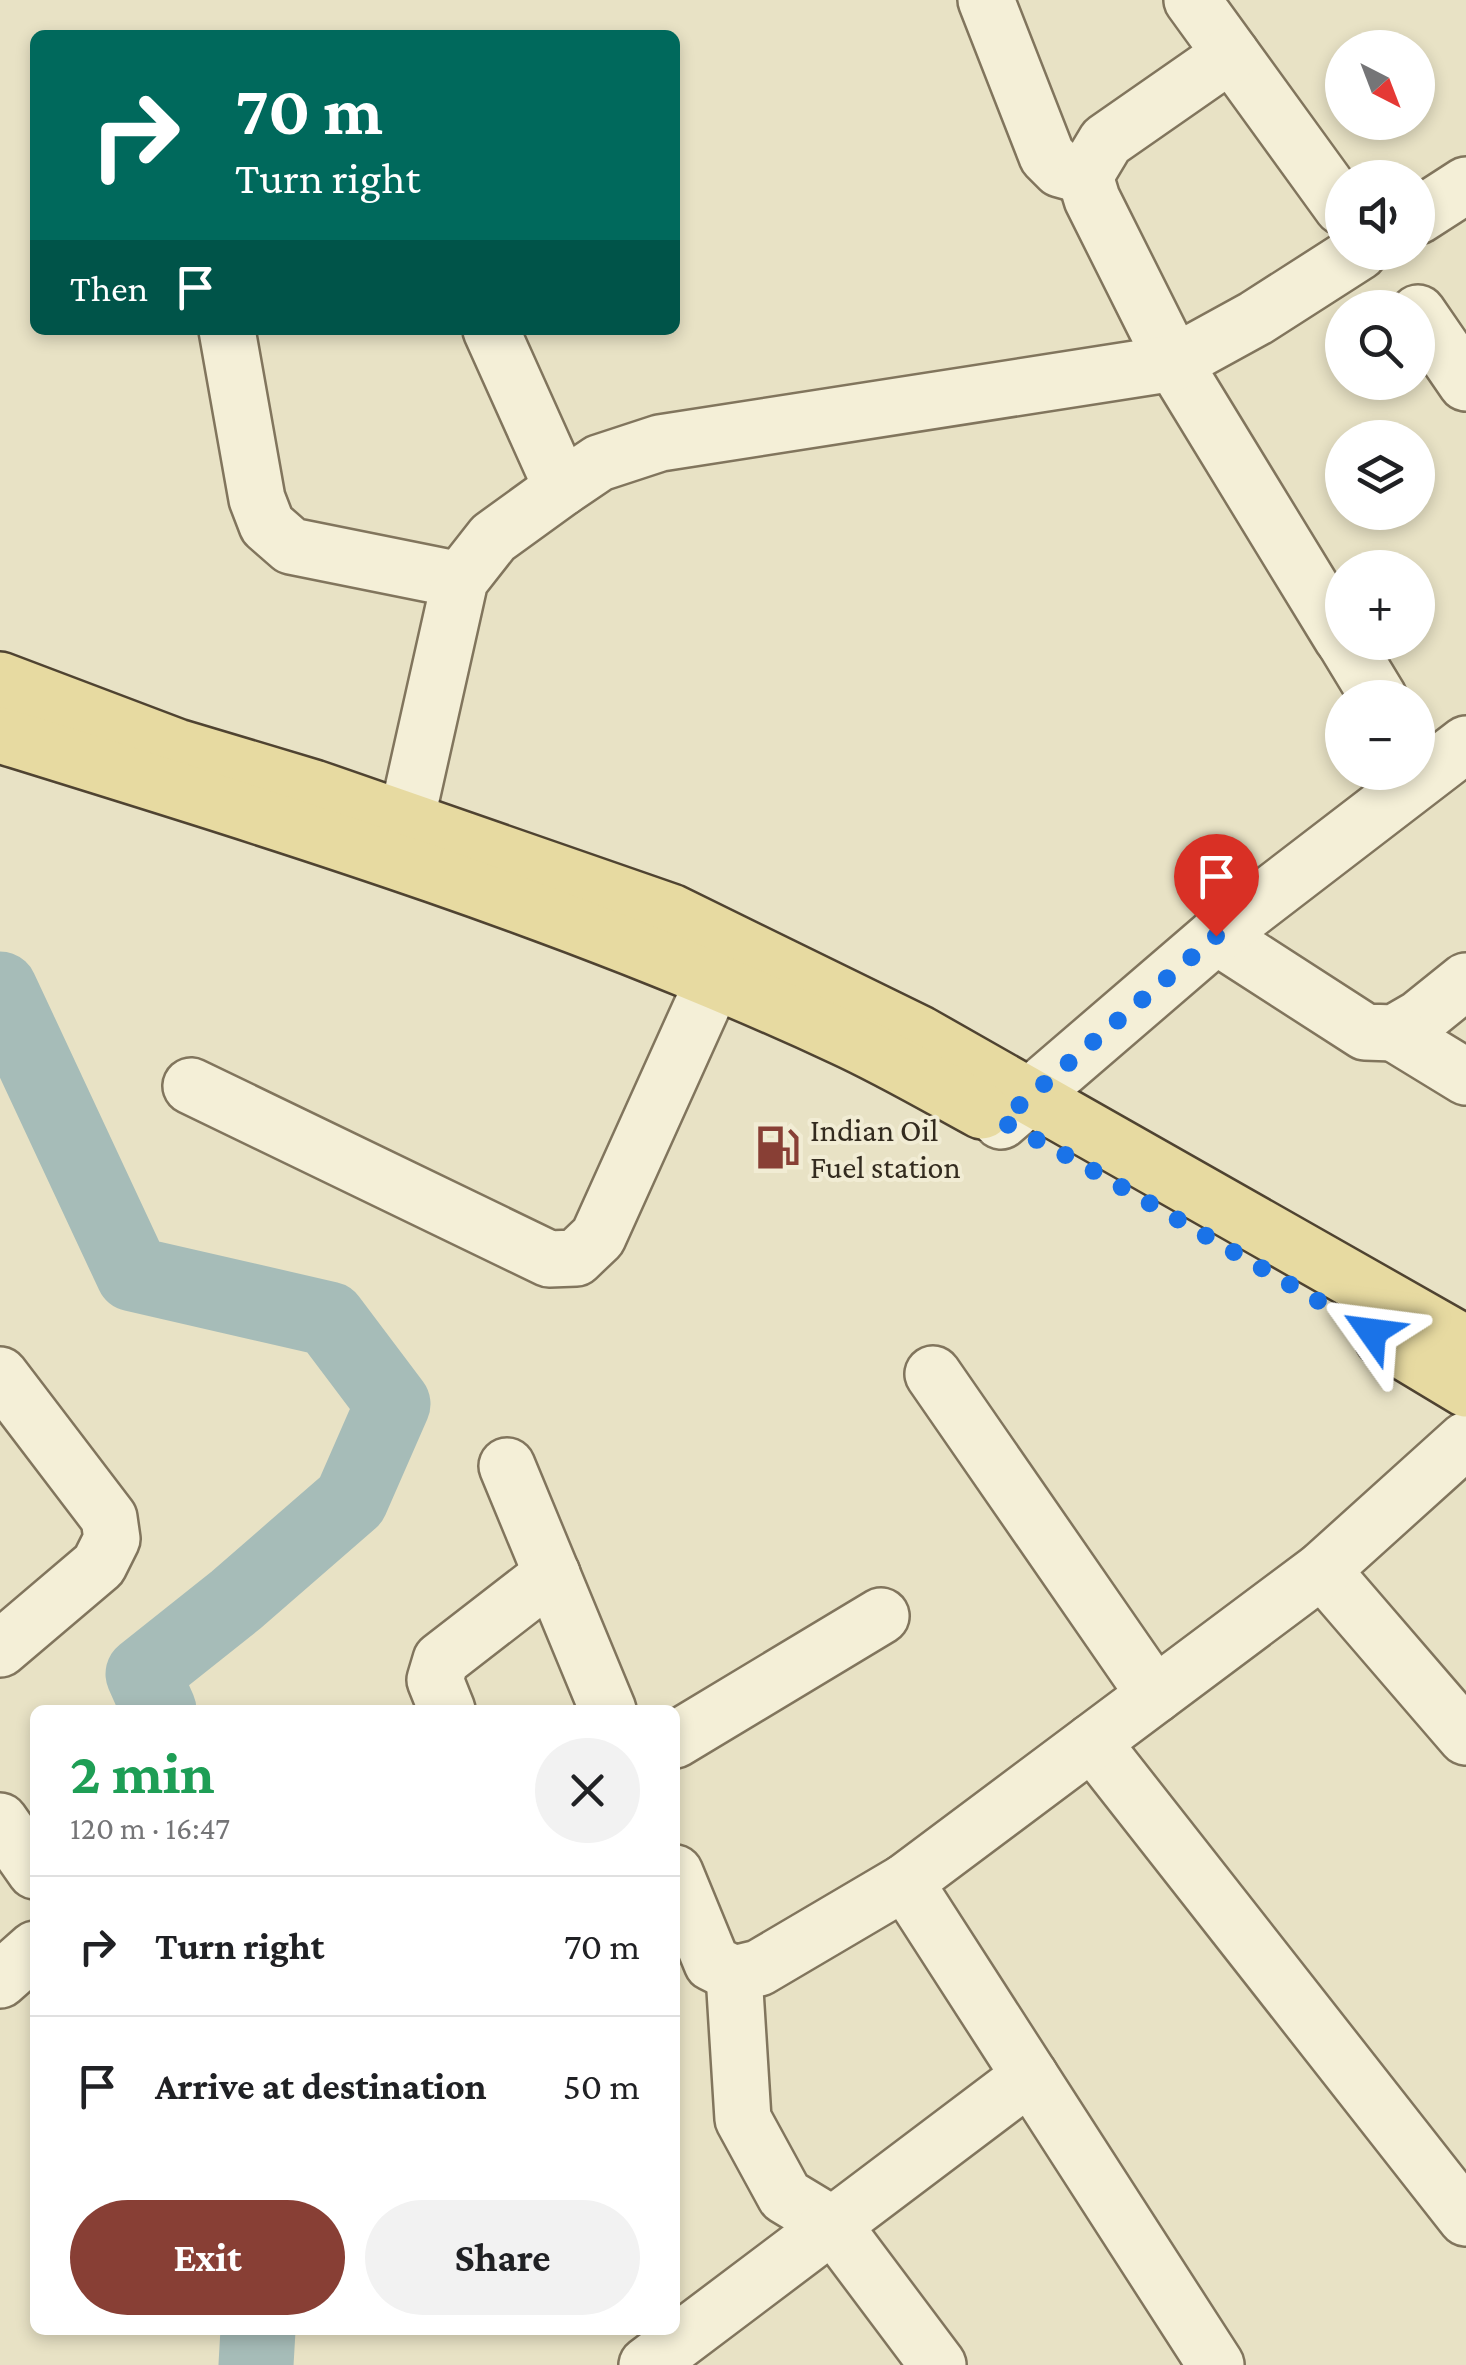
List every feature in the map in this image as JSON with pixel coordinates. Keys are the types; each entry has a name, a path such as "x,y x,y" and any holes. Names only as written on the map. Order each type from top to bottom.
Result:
{"main road":[{"path":"0,680 177,746 671,912 885,1016 1016,1108 1108,1179 1466,1389"},
{"path":"0,735 458,882 714,982 1016,1108 1466,1344"}],"street":[{"path":"986,0 1047,156 1060,168 1085,176"},
{"path":"1192,0 1325,183"},
{"path":"1232,54 1106,142 1085,176 1092,199 1174,363 1325,609"},
{"path":"1435,205 1466,185"},
{"path":"406,821 460,580 494,538 599,463 660,443 1174,363 1332,270"},
{"path":"227,335 257,499 267,525 291,546 460,580"},
{"path":"494,335 562,488"},
{"path":"1435,338 1466,383"},
{"path":"1016,1108 1216,936 1436,760"},
{"path":"1216,936 1365,1032 1394,1033 1466,1077"},
{"path":"1394,1033 1420,1018 1466,981"},
{"path":"190,1086 549,1259 576,1258 598,1237 714,982"},
{"path":"933,1374 1155,1695"},
{"path":"0,1649 98,1565 112,1539 108,1518 7,1399"},
{"path":"680,1885 712,1963 734,1974 759,1968 905,1882 1322,1570 1466,1440"},
{"path":"507,1466 606,1705"},
{"path":"1322,1570 1466,1737"},
{"path":"445,1705 435,1680 440,1660 552,1574"},
{"path":"680,1737 881,1616"},
{"path":"1092,1742 1466,2218"},
{"path":"0,1821 30,1864"},
{"path":"905,1882 1216,2365"},
{"path":"0,1980 30,1953"},
{"path":"734,1974 743,2119 785,2196 834,2225 938,2365"},
{"path":"647,2365 1030,2076"}],"waterway":[{"path":"0,989 133,1274 329,1319 393,1404 351,1500 143,1674 157,1705"},
{"path":"256,2365 258,2335"}],"place":[{"name":"Indian Oil Fuel station","path":"777,1148"}],"route":[{"path":"1216,936 1001,1121 1372,1332"}]}
